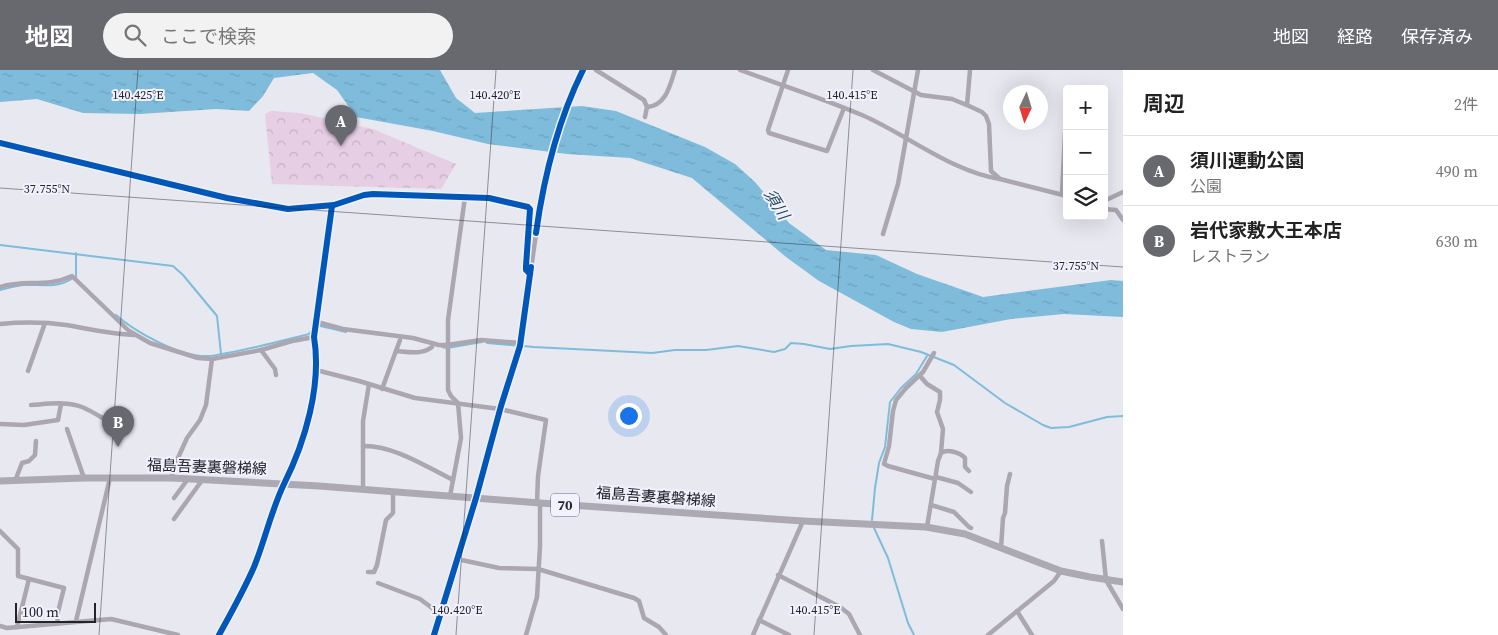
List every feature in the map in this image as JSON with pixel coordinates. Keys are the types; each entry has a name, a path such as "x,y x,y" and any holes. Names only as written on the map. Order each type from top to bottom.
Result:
{"main road":[{"name":"福島吾妻裏磐梯線","path":"0,481 84,478 203,479 803,521 927,527 965,534 1061,571 1123,582"}],"street":[{"path":"434,635 476,498 500,408 521,343 543,185 562,118 582,70"},
{"path":"596,70 641,97 647,107 644,117"},
{"path":"647,107 656,106 667,93 675,70"},
{"path":"740,70 863,116 983,176 1063,195"},
{"path":"788,70 768,130 769,133 827,151 844,108"},
{"path":"873,70 913,92 921,95 952,99 982,112 986,116 988,124 991,171 1000,179"},
{"path":"883,234 898,184 918,70"},
{"path":"966,105 970,70"},
{"path":"0,143 227,198 288,209 332,206 364,195 374,194 489,198 528,207 530,209 526,270 530,274"},
{"path":"1108,199 1123,192"},
{"path":"450,496 460,438 458,403 448,390 448,320 465,196"},
{"path":"219,635 254,568 284,484 293,465 311,408 317,351 314,337 332,206"},
{"path":"1108,209 1116,210 1123,220"},
{"path":"0,287 22,283 40,284 73,279 115,319 136,335 161,347 198,358 212,359 261,350 292,340 314,337"},
{"path":"317,322 343,329 413,338 447,345 481,340 521,343"},
{"path":"0,324 46,323 100,332 136,335"},
{"path":"28,371 46,323"},
{"path":"382,389 400,340"},
{"path":"396,351 417,352 425,351 432,347"},
{"path":"261,350 275,369 276,375"},
{"path":"934,353 920,376 899,395 893,406 889,446 884,464 958,483 971,492"},
{"path":"172,478 173,469 187,438 200,420 206,405 212,359"},
{"path":"316,370 415,398 500,408 546,420 538,476 540,546 537,597 526,635"},
{"path":"920,376 927,384 940,392 937,412 943,429 942,453 938,461 927,527"},
{"path":"363,490 363,421 369,384"},
{"path":"31,405 52,403 82,407 111,423"},
{"path":"0,424 24,424 58,420 61,404"},
{"path":"67,429 84,478"},
{"path":"15,480 22,463 29,461 35,455 36,441"},
{"path":"363,446 388,449 453,480"},
{"path":"942,453 946,451 962,454 965,458 965,467 969,471"},
{"path":"1001,548 1003,518 1010,474"},
{"path":"76,622 110,478"},
{"path":"174,498 188,479"},
{"path":"174,519 203,479"},
{"path":"368,572 374,572 377,566 386,520 393,513 393,492"},
{"path":"931,505 954,512 968,527 972,528"},
{"path":"753,635 803,521"},
{"path":"0,531 18,549 18,576 64,588 57,616 58,623"},
{"path":"1102,541 1106,580 1123,609"},
{"path":"457,559 499,568 538,569 634,598 639,600 644,618 659,627 666,635"},
{"path":"988,635 1054,582 1061,571"},
{"path":"778,576 840,607 850,614 860,635"},
{"path":"17,627 29,579"},
{"path":"378,583 420,599 440,614"},
{"path":"1017,611 1032,635"},
{"path":"0,626 7,628 111,619 178,635"},
{"path":"759,620 789,635"}],"green space":[{"path":"271,111 300,113 373,129 456,164 441,189 272,184 265,114"}],"water":[{"path":"0,70 440,70 456,98 475,113 582,106 616,111 705,147 735,164 755,182 789,223 826,250 876,255 917,274 983,297 1111,280 1123,281 1123,317 1064,314 1011,319 942,332 911,329 894,322 819,281 786,257 692,178 630,158 567,154 488,144 433,131 356,117 337,90 313,73 274,78 263,96 249,111 216,109 140,114 83,113 37,99 0,102"}],"waterway":[{"path":"0,245 173,266 183,275 217,316 221,354"},
{"path":"76,253 76,278"},
{"path":"0,290 23,285 55,285 73,278"},
{"path":"116,315 124,322 159,343 197,356 218,355 309,334 312,330 312,324 346,332"},
{"path":"442,347 447,348 482,342"},
{"path":"487,343 652,353 738,346 774,352 785,349 791,343 830,349 888,344 921,352 954,365 1005,403 1051,428 1069,427 1107,417 1123,416"},
{"path":"872,520 875,488 879,463 885,447 890,402 916,374 927,356"},
{"path":"874,528 888,558 908,623 914,635"}],"cycle path":[{"path":"536,233 543,191 559,129 583,70"},
{"path":"0,143 227,198 288,209 334,205 373,194 489,198 528,207 530,209 526,270 530,274"},
{"path":"219,635 254,567 279,494 292,468 305,432 314,394 316,374 314,337 332,206"},
{"path":"434,635 520,346 531,267"}],"place":[{"name":"須川運動公園","path":"341,146"},
{"name":"岩代家敷大王本店","path":"118,447"}],"water label":[{"name":"須川","path":"777,204"}]}
